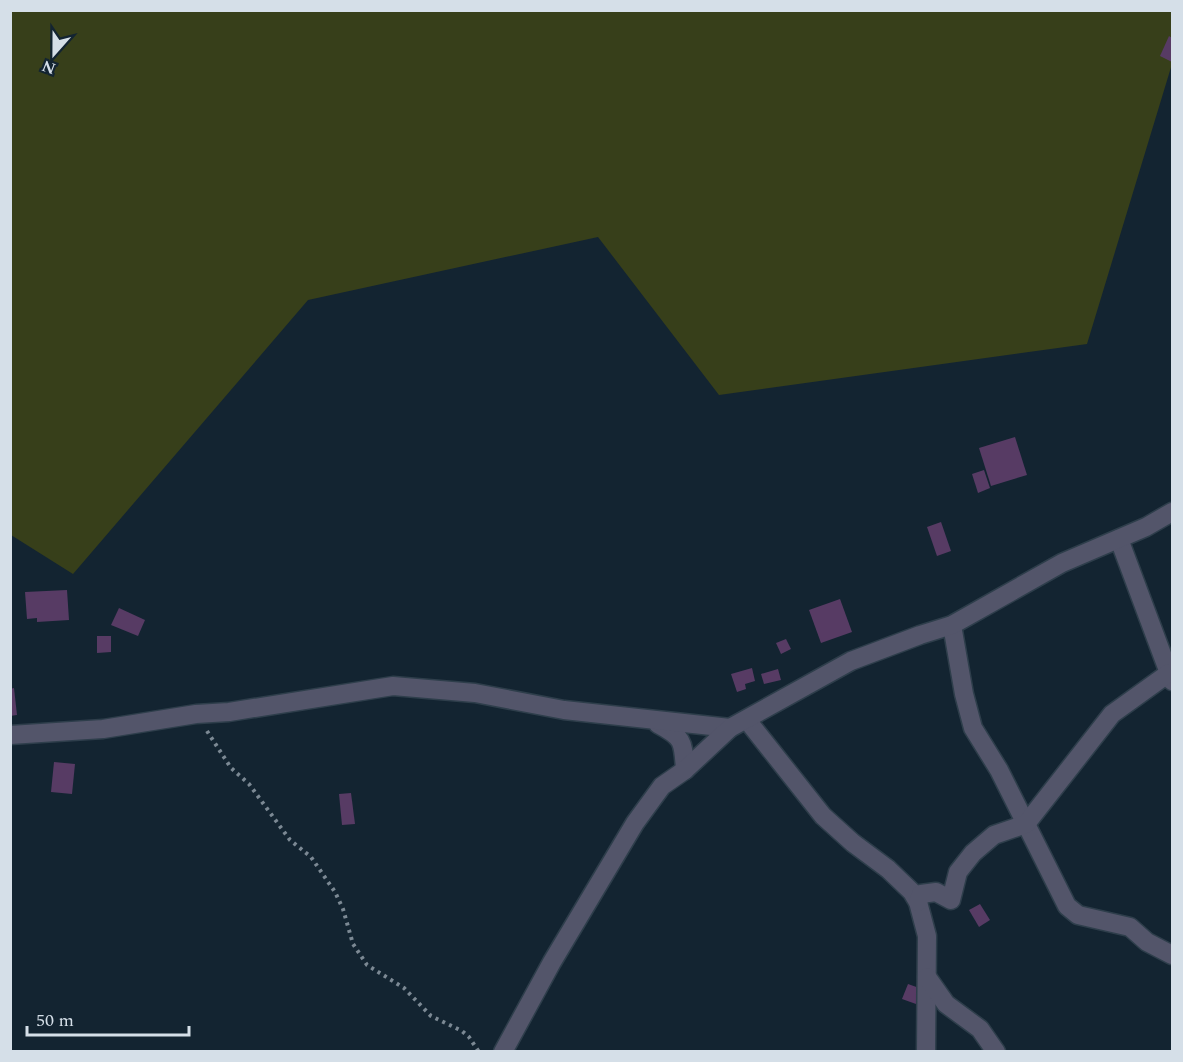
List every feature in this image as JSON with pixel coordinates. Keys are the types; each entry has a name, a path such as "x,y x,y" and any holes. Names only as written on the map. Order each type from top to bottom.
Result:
{"street":[{"path":"503,1052 552,962 635,823 662,786 685,770 730,729 852,662 952,625 1062,563 1119,539 1173,512"},
{"path":"918,902 921,894 936,892 951,900 958,872 973,853 994,835 1026,824 1112,714 1171,677 1119,539"},
{"path":"952,625 964,694 973,728 999,770 1067,906 1073,912 1130,927 1147,942 1173,955"},
{"path":"10,735 103,729 393,686 475,693 564,710 730,729"},
{"path":"650,720 677,735 684,747 685,770"},
{"path":"747,720 822,816 888,869 912,892 918,902 927,936 926,1052"},
{"path":"927,977 946,1004 980,1029 996,1052"}],"path":[{"path":"196,714 231,768 249,784 290,840 311,857 335,892 343,909 353,944 367,965 404,988 431,1016 462,1031 479,1052"}],"green space":[{"path":"1172,10 1172,64 1087,344 719,395 598,237 308,300 73,574 11,535 10,11"}],"building":[{"path":"1169,36 1172,38 1172,62 1160,56"},
{"path":"1015,437 1027,475 991,486 979,448"},
{"path":"984,470 990,488 978,493 972,474"},
{"path":"941,522 951,551 937,556 927,527"},
{"path":"67,590 69,620 37,622 37,618 27,619 25,592"},
{"path":"840,599 852,632 821,643 809,610"},
{"path":"119,608 145,620 138,636 111,625"},
{"path":"97,636 111,636 111,652 97,653"},
{"path":"786,639 791,649 781,654 776,643"},
{"path":"752,668 755,681 745,684 746,689 737,692 731,674"},
{"path":"778,669 781,680 764,684 761,674"},
{"path":"14,688 17,715 10,716 10,689"},
{"path":"54,762 75,764 72,794 51,792"},
{"path":"351,793 355,824 342,825 339,794"},
{"path":"980,904 990,920 979,927 969,910"},
{"path":"908,984 922,989 916,1004 902,999"}]}
